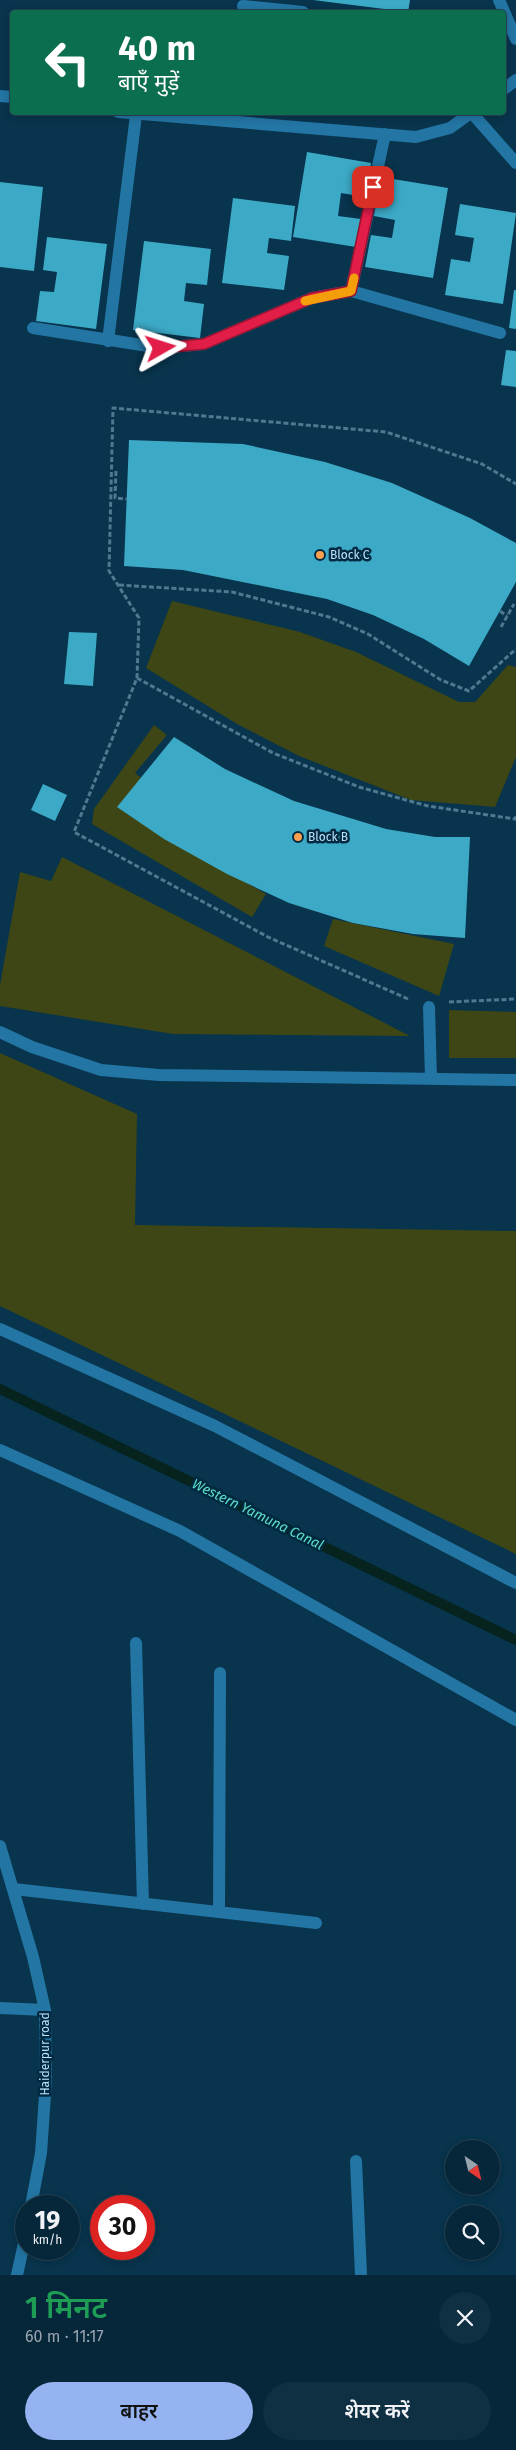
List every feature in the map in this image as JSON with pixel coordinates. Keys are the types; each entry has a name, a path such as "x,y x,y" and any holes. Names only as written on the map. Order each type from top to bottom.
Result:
{"street":[{"path":"243,6 283,10"},
{"path":"506,16 516,39"},
{"path":"108,341 136,115 416,137 450,128 468,115"},
{"path":"473,115 516,163"},
{"path":"351,291 385,134"},
{"path":"33,328 161,348 204,344 312,298 351,291 500,333"},
{"path":"429,1007 431,1079"},
{"path":"0,1032 32,1047 101,1070 159,1074 516,1080"},
{"path":"0,1329 214,1426 516,1583"},
{"path":"0,1450 180,1531 516,1720"},
{"path":"136,1643 143,1904"},
{"path":"219,1912 220,1672"},
{"name":"Haiderpur road","path":"0,1846 14,1889 46,2010 46,2081 41,2153 34,2195"},
{"path":"14,1889 316,1923"},
{"path":"0,2008 46,2010"},
{"path":"356,2161 361,2275"},
{"path":"17,2275 20,2260"}],"path":[{"path":"516,484 482,464 386,432 113,408 110,571 139,618 137,678 74,832 268,937 429,1007 456,1000 516,999"},
{"path":"116,471 115,498 127,499"},
{"path":"119,586 232,592 329,617 368,634 441,680 469,691 516,649"},
{"path":"500,627 514,604"},
{"path":"500,611 507,616"},
{"path":"137,678 273,754 359,787 428,806 515,818 516,815"}],"green space":[{"path":"172,601 300,632 356,652 459,702 475,702 508,665 516,667 516,757 495,807 411,800 299,756 237,724 146,668"},
{"path":"154,725 167,735 135,773 148,783 127,814 266,894 252,917 92,824 94,809"},
{"path":"62,857 410,1036 173,1034 0,1006 0,985 20,872 51,881"},
{"path":"333,919 454,944 439,996 324,946"},
{"path":"449,1010 516,1012 516,1058 449,1058"},
{"path":"0,1053 137,1114 135,1225 516,1231 516,1554 0,1306"}],"building":[{"path":"313,0 410,0 408,10 392,10"},
{"path":"307,152 371,163 365,197 341,193 338,216 361,219 356,247 293,237"},
{"path":"381,177 448,188 433,278 365,267 371,235 392,238 395,220 374,216"},
{"path":"0,182 43,187 34,271 0,267"},
{"path":"233,198 295,206 291,241 269,238 267,253 289,256 284,290 222,283"},
{"path":"460,204 516,213 503,304 445,295 451,259 470,262 474,238 455,235"},
{"path":"47,237 107,244 96,329 36,321 40,291 54,292 57,272 43,270"},
{"path":"144,241 211,249 207,285 186,283 184,301 204,304 200,338 133,330"},
{"path":"514,290 516,290 516,329 509,328"},
{"path":"506,350 516,351 516,387 501,385"},
{"name":"Block C","path":"129,440 243,444 325,462 392,483 470,518 516,543 516,582 469,666 424,639 373,615 327,599 183,570 124,566"},
{"path":"69,632 97,633 93,686 64,684"},
{"name":"Block B","path":"174,737 225,769 294,801 386,829 435,837 470,837 465,938 413,934 353,923 289,903 227,874 164,839 117,807"},
{"path":"43,784 67,795 55,821 31,810"}],"waterway":[{"name":"Western Yamuna Canal","path":"0,1389 516,1640"}],"slow traffic":[{"path":"305,301 351,291 354,278"}],"place":[{"name":"Block C","path":"320,555"},
{"name":"Block B","path":"298,837"}],"route":[{"path":"161,348 204,344 248,327 312,298 351,291 373,187"}]}
